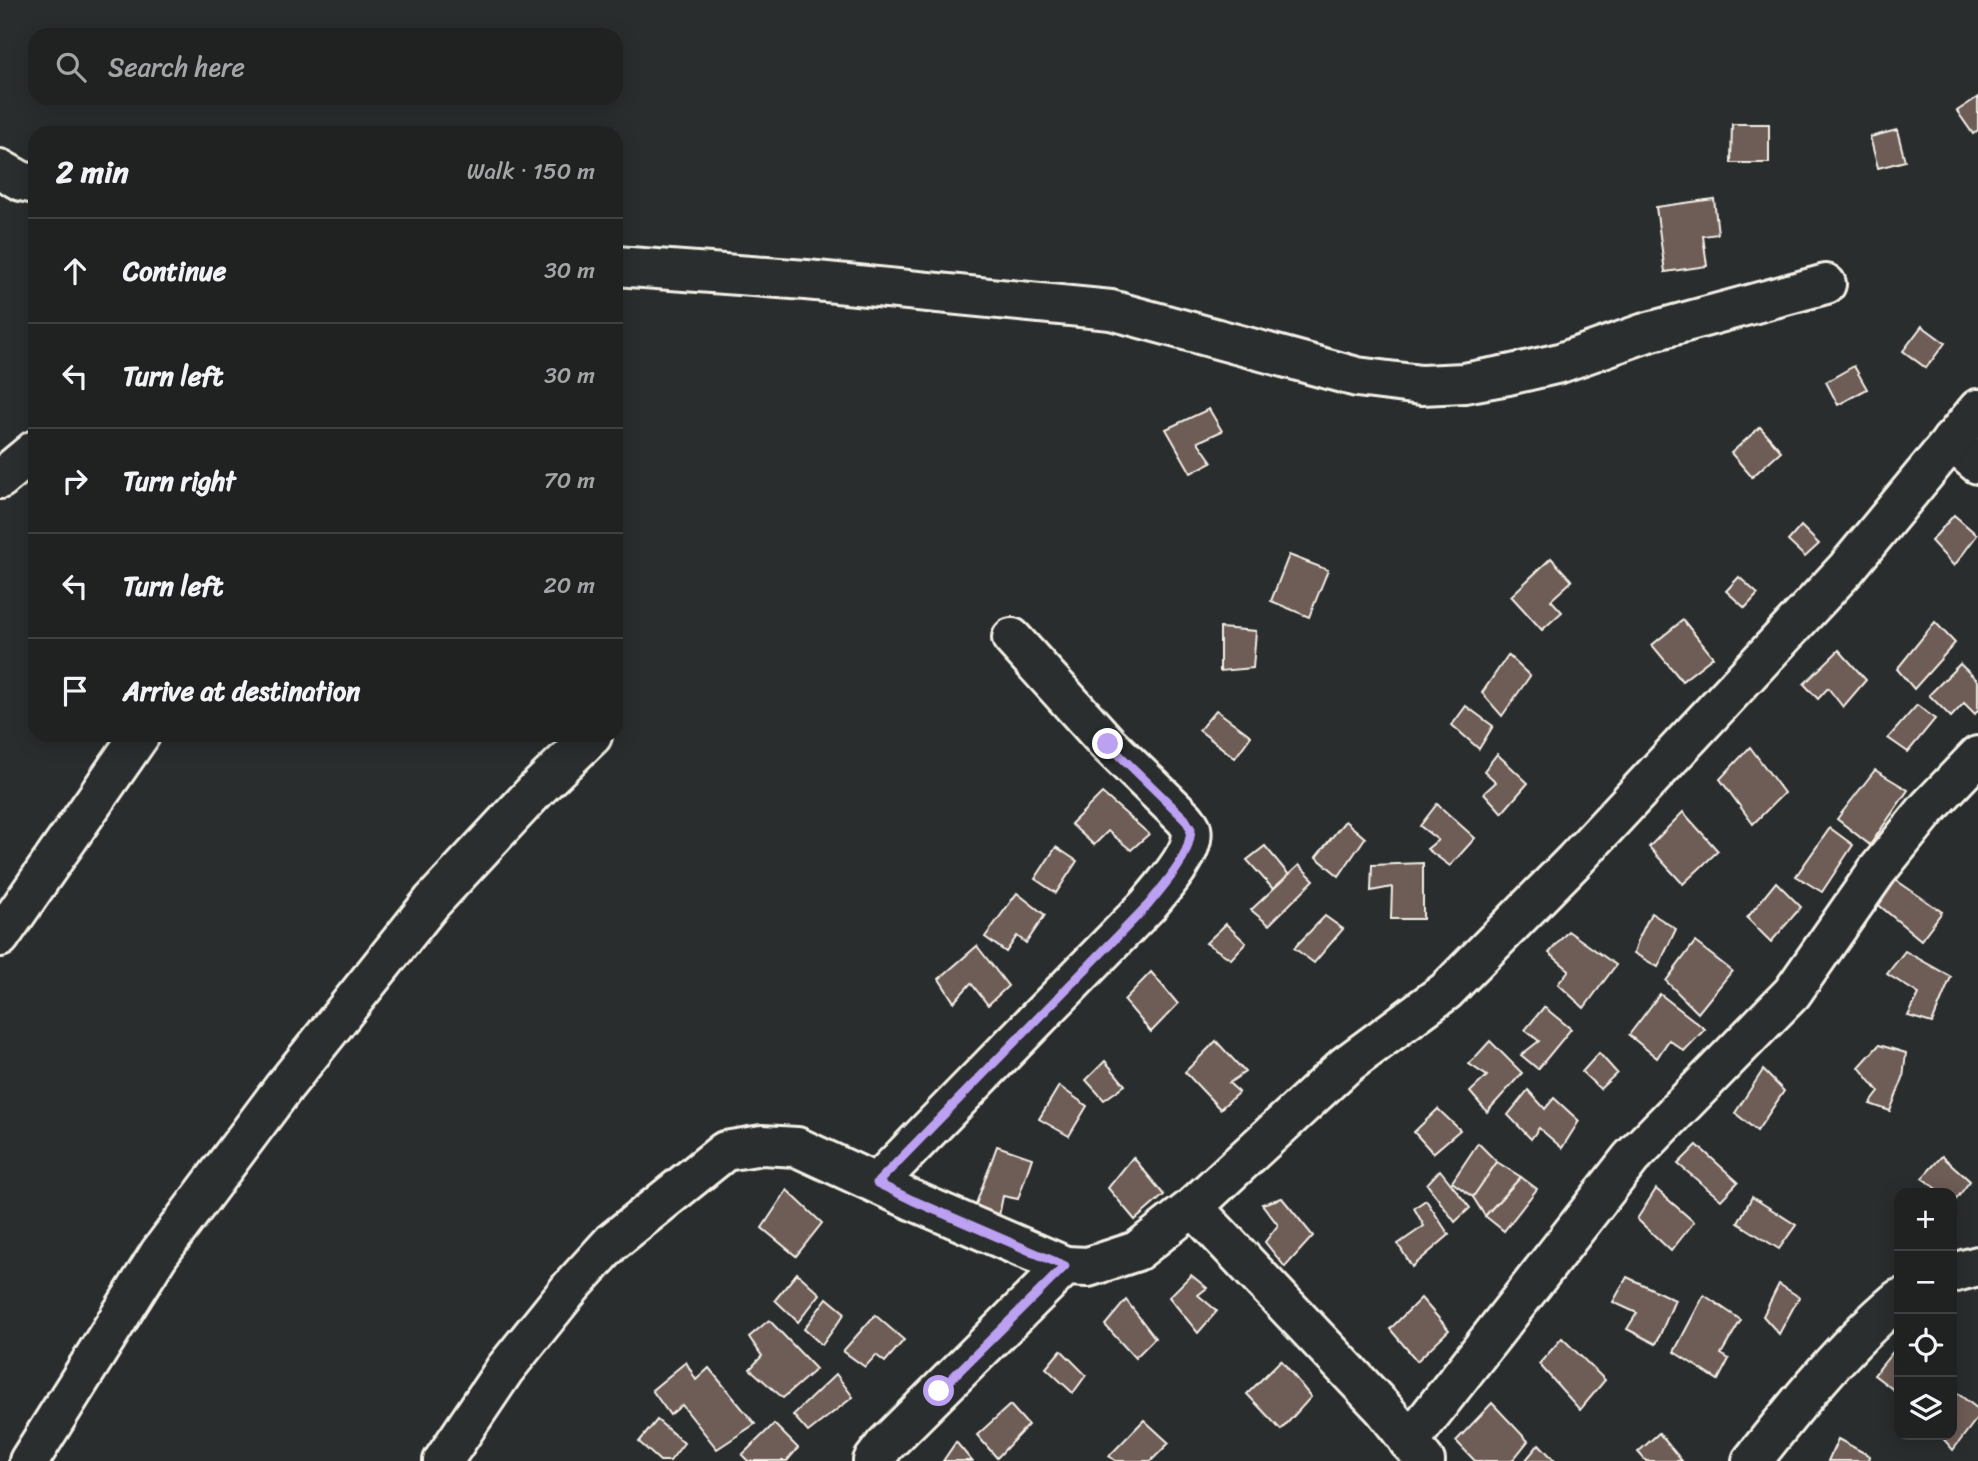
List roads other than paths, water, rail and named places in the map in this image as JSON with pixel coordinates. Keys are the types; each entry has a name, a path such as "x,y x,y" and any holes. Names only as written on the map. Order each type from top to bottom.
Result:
{"lane":[{"path":"0,169 28,182"},
{"path":"623,267 819,281 1111,310 1357,377 1421,384 1475,381 1560,363 1645,333 1826,284"},
{"path":"443,1461 505,1369 571,1287 604,1251 725,1151 762,1145 797,1147 1065,1266 1088,1267 1138,1251 1194,1206 1346,1065 1373,1043 1430,1005 1453,984 1574,861 1836,579 1965,452 1978,409"},
{"path":"0,480 28,456"},
{"path":"877,1183 1148,905 1175,871 1191,840 1191,829 1185,819 1108,744 1012,638"},
{"path":"0,937 135,742"},
{"path":"29,1461 159,1254 284,1087 432,902 536,790 586,742"},
{"path":"1194,1206 1384,1409 1417,1451 1631,1157 1792,993 1877,871 1928,808 1978,756"},
{"path":"873,1461 894,1436 1065,1266"},
{"path":"1957,1272 1978,1266"},
{"path":"1752,1461 1851,1344 1894,1304"}]}
